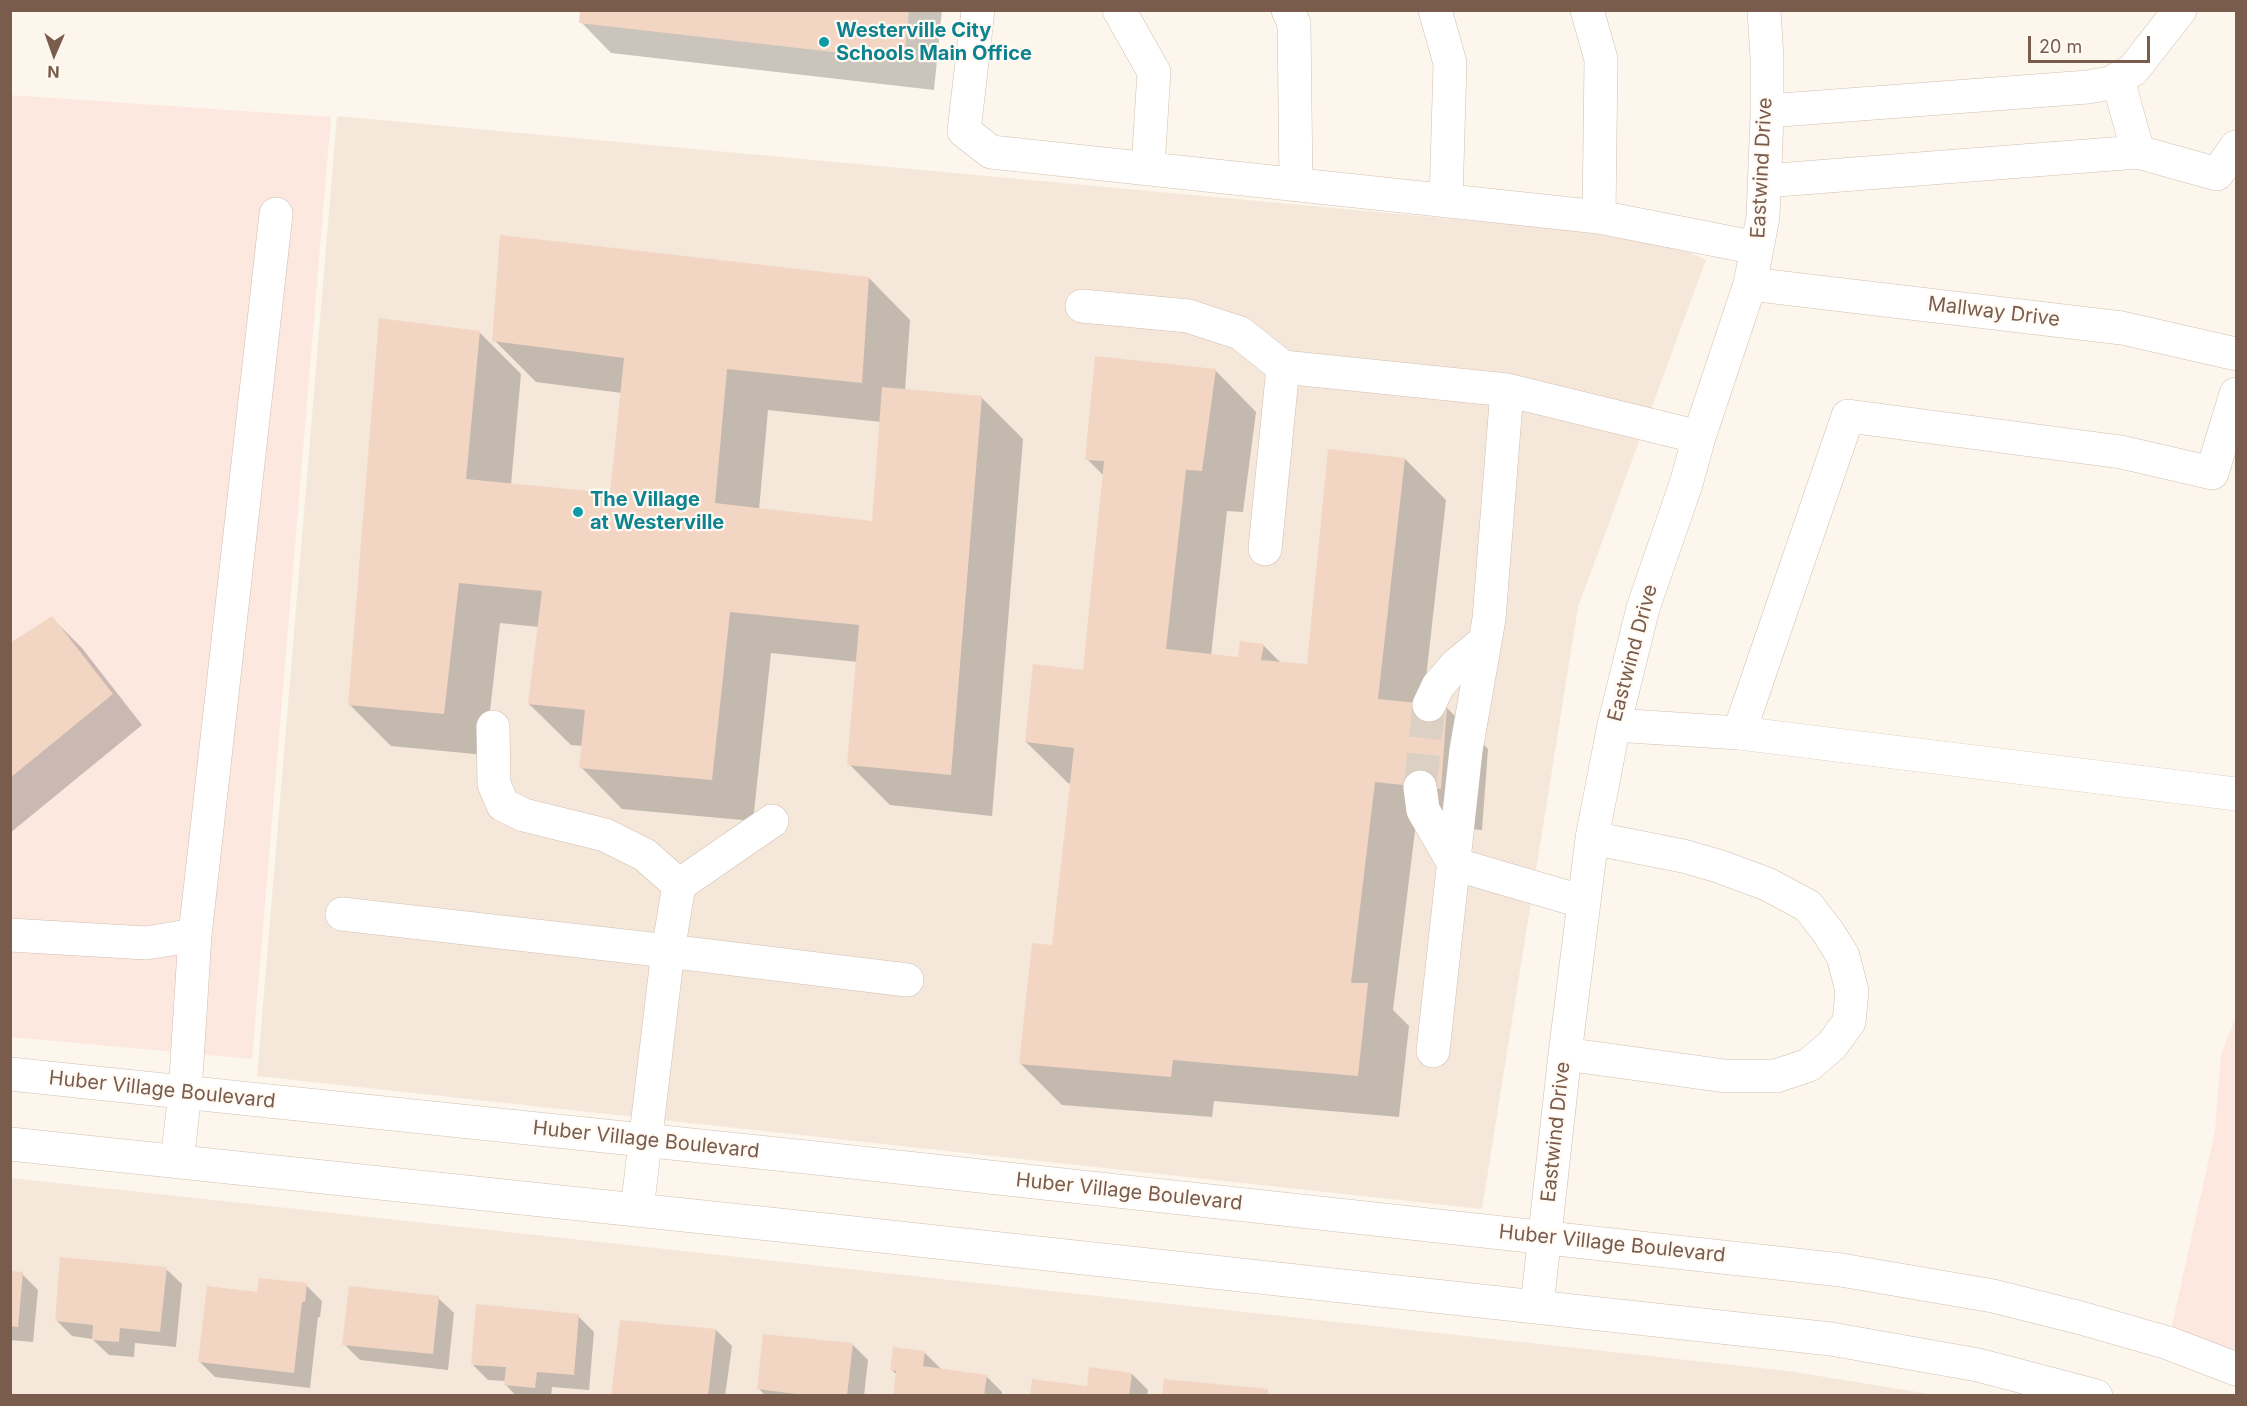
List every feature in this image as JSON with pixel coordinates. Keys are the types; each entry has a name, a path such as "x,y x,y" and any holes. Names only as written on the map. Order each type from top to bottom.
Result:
{"street":[{"path":"978,10 964,131 991,152 1599,217 1757,248"},
{"path":"1119,10 1154,72 1148,167"},
{"path":"1288,10 1294,24 1296,183"},
{"path":"1435,10 1450,63 1446,201"},
{"path":"1587,10 1601,59 1599,217"},
{"name":"Eastwind Drive","path":"1537,1306 1592,838 1614,725 1643,608 1686,484 1699,437 1750,284 1757,248 1762,217 1767,111 1764,10"},
{"path":"1767,111 2088,87 2118,80 2139,64 2180,10"},
{"path":"2118,80 2138,152"},
{"path":"1764,181 2138,152 2227,180 2236,147"},
{"path":"177,1162 185,1093 195,935 276,214"},
{"name":"Mallway Drive","path":"1750,284 2122,328 2236,354"},
{"path":"1082,306 1188,316 1240,333 1283,367 1507,390 1699,437"},
{"path":"1265,549 1283,367"},
{"path":"1433,1051 1466,750 1489,619 1507,390"},
{"path":"1739,733 1848,417 2121,452 2224,478 2236,394"},
{"path":"1429,705 1438,686 1456,665 1484,642"},
{"path":"1614,725 1739,733 2236,794"},
{"path":"493,727 494,784 503,805 525,815 605,835 645,855 679,885"},
{"path":"1420,787 1423,810 1454,864 1584,902"},
{"path":"637,1210 668,951 679,885 772,821"},
{"path":"1565,1054 1725,1076 1776,1076 1809,1065 1832,1045 1849,1022 1852,992 1843,956 1808,906 1767,884 1718,866 1683,856 1592,838"},
{"path":"342,914 907,980"},
{"path":"10,935 146,943 195,935"},
{"name":"Huber Village Boulevard","path":"10,1074 1545,1236 1841,1270 1993,1296 2081,1318 2168,1343 2236,1369"},
{"path":"10,1144 1831,1339 1978,1365 2096,1395"}],"shaded area":[{"path":"10,95 331,117 252,1059 11,1037"},
{"path":"337,116 1572,230 1675,246 1706,260 1578,607 1482,1209 257,1076"},
{"path":"2236,1017 2236,1369 2168,1343 2215,1131 2221,1054"},
{"path":"11,1178 1788,1371 1936,1395 11,1396"}],"building":[{"name":"Westerville City Schools Main Office","path":"580,10 909,10 904,60 579,23"},
{"name":"The Village at Westerville","path":"500,235 869,277 862,383 727,369 715,503 872,521 882,387 982,396 951,775 847,765 859,625 730,612 712,780 579,768 585,710 528,704 542,591 459,583 444,714 348,705 379,318 480,331 466,479 610,493 624,358 492,341"},
{"path":"1095,356 1216,369 1202,471 1186,470 1166,649 1238,657 1240,641 1264,644 1261,660 1307,664 1328,449 1405,458 1378,699 1447,706 1441,789 1375,782 1351,983 1368,983 1358,1076 1173,1060 1171,1077 1019,1064 1032,943 1052,945 1074,748 1025,742 1033,664 1083,670 1104,461 1085,460"},
{"path":"52,616 113,694 10,778 10,643"},
{"path":"60,1257 167,1267 160,1332 120,1328 119,1342 92,1340 93,1325 55,1321"},
{"path":"10,1271 23,1272 18,1327 10,1326"},
{"path":"259,1278 307,1283 305,1302 302,1302 294,1373 198,1362 207,1286 257,1292"},
{"path":"349,1286 439,1296 433,1354 342,1345"},
{"path":"476,1304 579,1314 574,1375 537,1372 535,1388 504,1385 506,1367 471,1365"},
{"path":"620,1320 716,1329 708,1396 611,1396"},
{"path":"763,1334 853,1343 847,1396 812,1396 757,1389"},
{"path":"893,1347 925,1351 923,1366 987,1375 984,1396 893,1396 896,1371 890,1370"},
{"path":"1089,1367 1132,1373 1129,1396 1030,1396 1032,1379 1087,1386"},
{"path":"1164,1379 1268,1389 1268,1396 1162,1396"}],"tunnel":[{"path":"1420,787 1429,705"}],"place":[{"name":"Westerville City Schools Main Office","path":"824,42"},
{"name":"The Village at Westerville","path":"578,512"}]}
